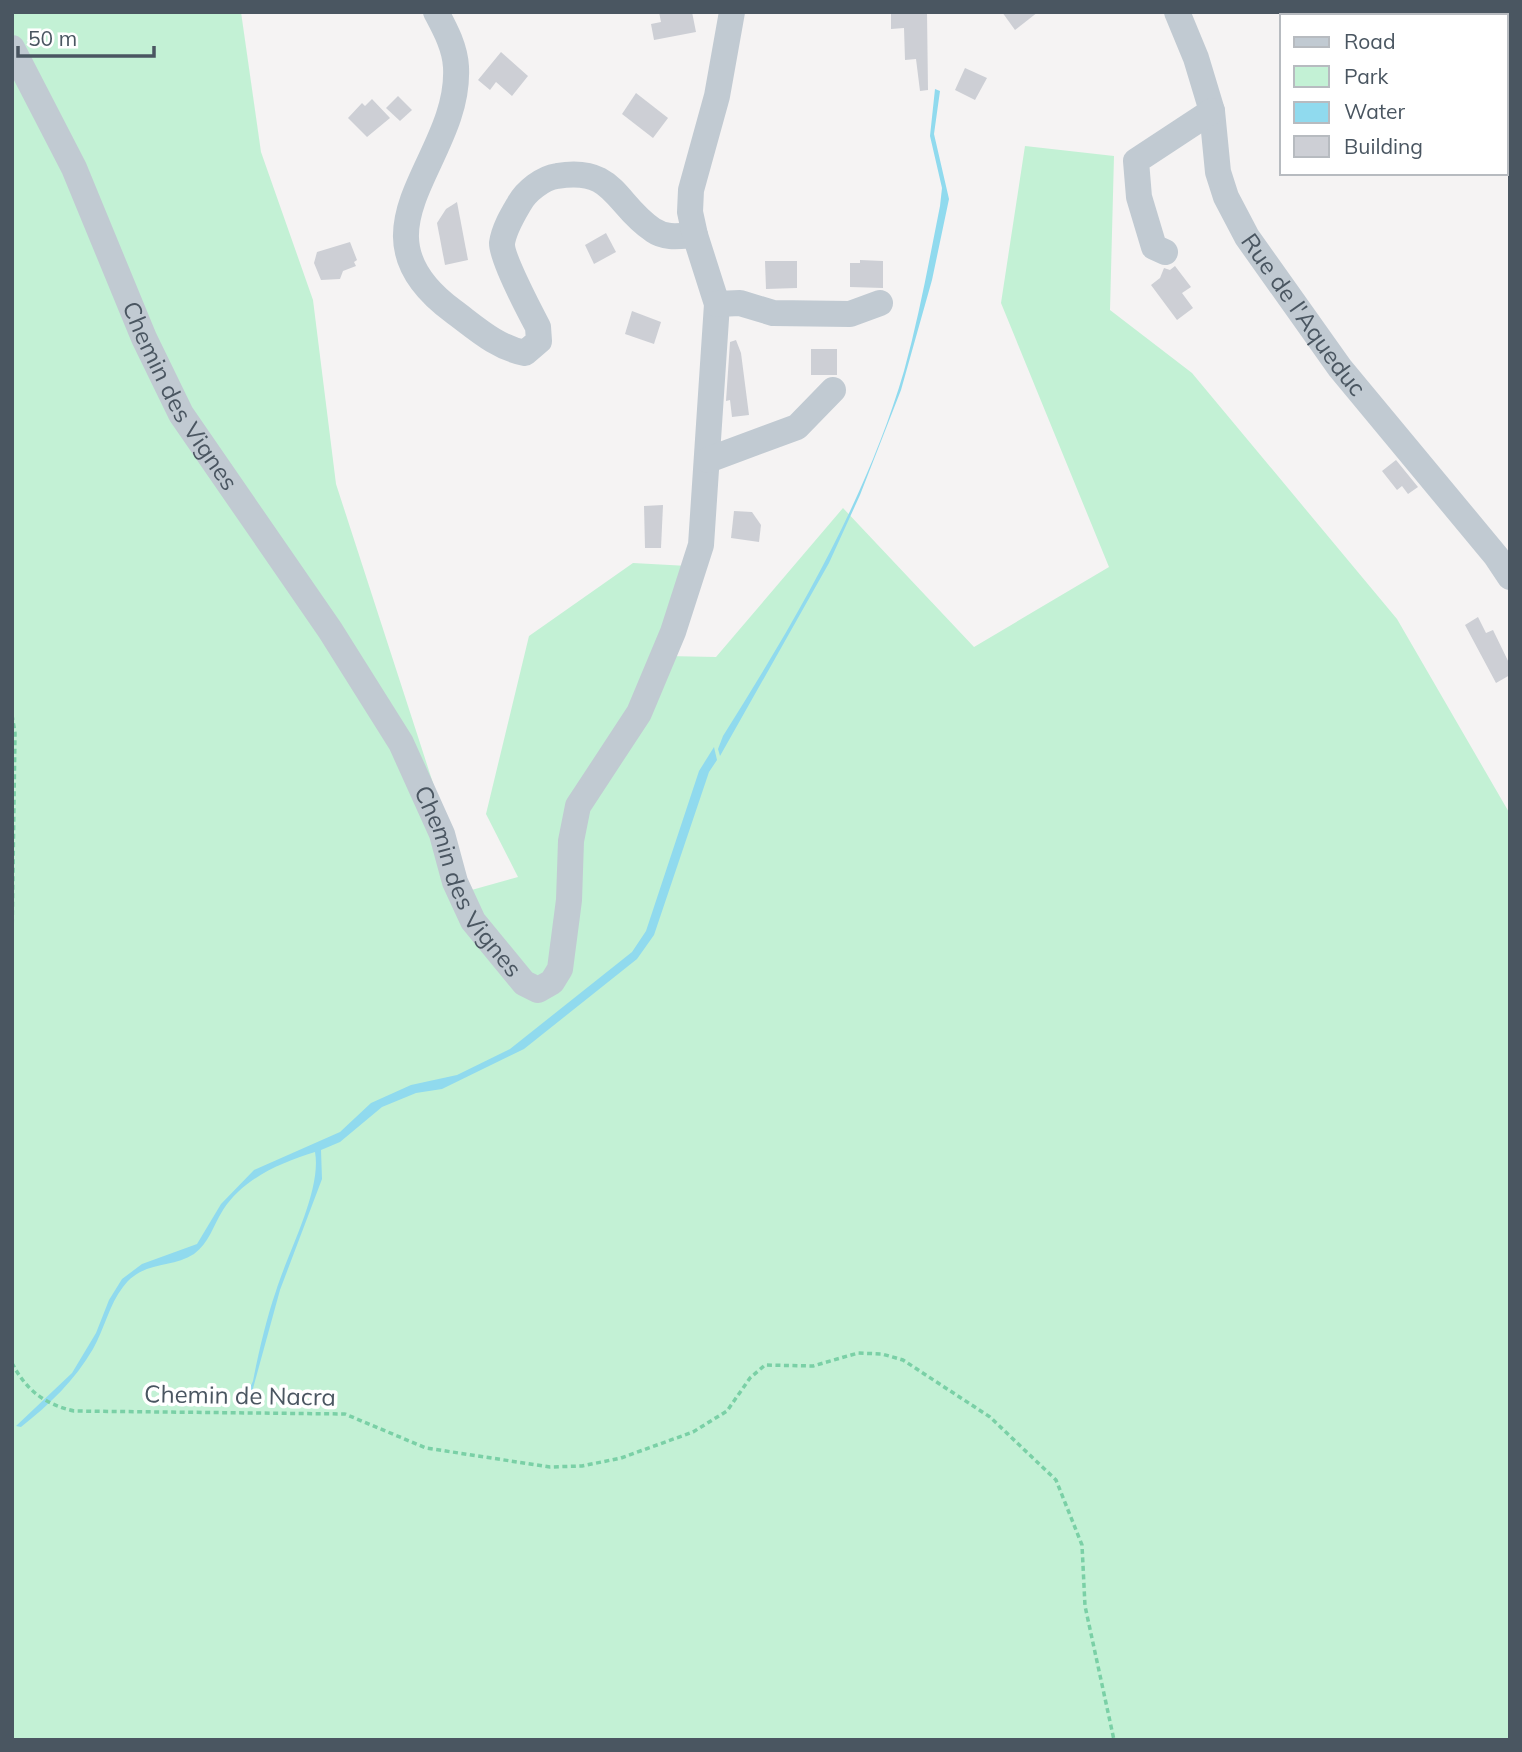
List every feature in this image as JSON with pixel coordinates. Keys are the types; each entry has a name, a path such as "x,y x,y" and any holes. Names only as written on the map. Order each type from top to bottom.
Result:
{"street":[{"path":"436,12 449,38 456,67 452,97 437,148 415,189 407,221 406,254 432,296 505,349 525,353 539,341 538,327 502,246 508,223 523,198 548,178 573,173 595,177 611,185 654,231 671,237 695,235"},
{"name":"Chemin des Vignes","path":"12,48 74,168 144,338 181,414 330,630 401,743 442,834 455,882 473,921 524,983 538,990 552,982 560,969 569,900 571,841 578,806 639,713 694,575 701,545 717,304 695,235 690,212 691,190 717,96 732,12"},
{"name":"Rue de l'Aqueduc","path":"1177,12 1196,58 1212,111 1218,172 1226,197 1247,237 1340,368 1496,556 1510,577"},
{"path":"1165,252 1154,247 1139,197 1136,161 1212,111"},
{"path":"717,304 740,303 773,313 850,314 880,303"},
{"path":"708,460 797,427 833,390"}],"path":[{"path":"12,715 15,733 12,941"},
{"name":"Chemin de Nacra","path":"12,1363 32,1392 54,1406 74,1411 345,1414 426,1448 550,1467 582,1466 621,1458 693,1432 727,1411 750,1378 765,1365 813,1366 858,1353 882,1354 903,1360 990,1418 1056,1480 1082,1545 1085,1606 1114,1740"}],"green space":[{"path":"12,12 241,12 261,152 313,300 336,484 468,891 518,877 486,814 529,636 633,563 688,566 667,656 716,657 843,508 974,647 1109,567 1001,303 1025,146 1114,156 1110,310 1192,373 1397,619 1510,814 1510,1740 12,1740"}],"water":[{"path":"935,89 940,91 934,134 949,199 932,280 901,390 860,495 829,563 720,756 718,749 723,736 776,650 849,514 870,467 904,371 942,188 930,136"},
{"path":"714,747 717,760 709,772 654,935 637,959 524,1049 442,1089 416,1093 382,1107 340,1142 321,1150 322,1179 280,1290 252,1392 242,1402 236,1401 236,1395 249,1390 253,1381 272,1302 309,1202 314,1184 315,1152 264,1173 241,1189 223,1210 207,1239 194,1254 148,1269 131,1278 118,1294 97,1342 78,1371 42,1410 21,1427 16,1426 72,1373 96,1333 109,1300 122,1279 142,1264 197,1244 221,1204 254,1170 340,1132 371,1103 411,1085 457,1075 510,1049 632,952 646,931 699,771"}],"building":[{"path":"659,12 692,12 696,32 654,40 651,24 661,22"},
{"path":"927,12 928,90 920,91 916,59 905,60 904,28 891,29 891,14"},
{"path":"1002,12 1038,12 1015,30"},
{"path":"501,52 528,76 512,96 496,82 490,90 478,80"},
{"path":"965,68 987,78 975,100 955,90"},
{"path":"636,93 668,118 653,138 622,114"},
{"path":"398,96 412,110 400,121 386,108"},
{"path":"372,99 390,118 367,137 348,118 362,103 365,106"},
{"path":"457,202 468,260 445,265 437,223 446,209"},
{"path":"606,233 616,252 594,264 585,245"},
{"path":"350,242 357,260 354,262 356,266 343,271 340,279 321,280 314,263 317,252"},
{"path":"860,260 883,261 883,288 850,287 850,263 860,263"},
{"path":"765,261 797,261 797,288 766,289"},
{"path":"1175,266 1191,287 1182,293 1193,308 1177,320 1151,285 1160,278 1164,268 1170,270"},
{"path":"632,311 661,322 654,344 625,334"},
{"path":"736,340 741,353 749,415 732,417 730,400 726,401 730,342"},
{"path":"811,349 837,349 837,375 811,375"},
{"path":"1396,460 1418,487 1408,494 1402,486 1397,490 1382,471"},
{"path":"663,505 661,548 645,548 644,506"},
{"path":"734,511 752,512 761,525 759,542 731,538"},
{"path":"1478,617 1486,633 1493,630 1510,665 1510,675 1496,683 1465,625"}]}
